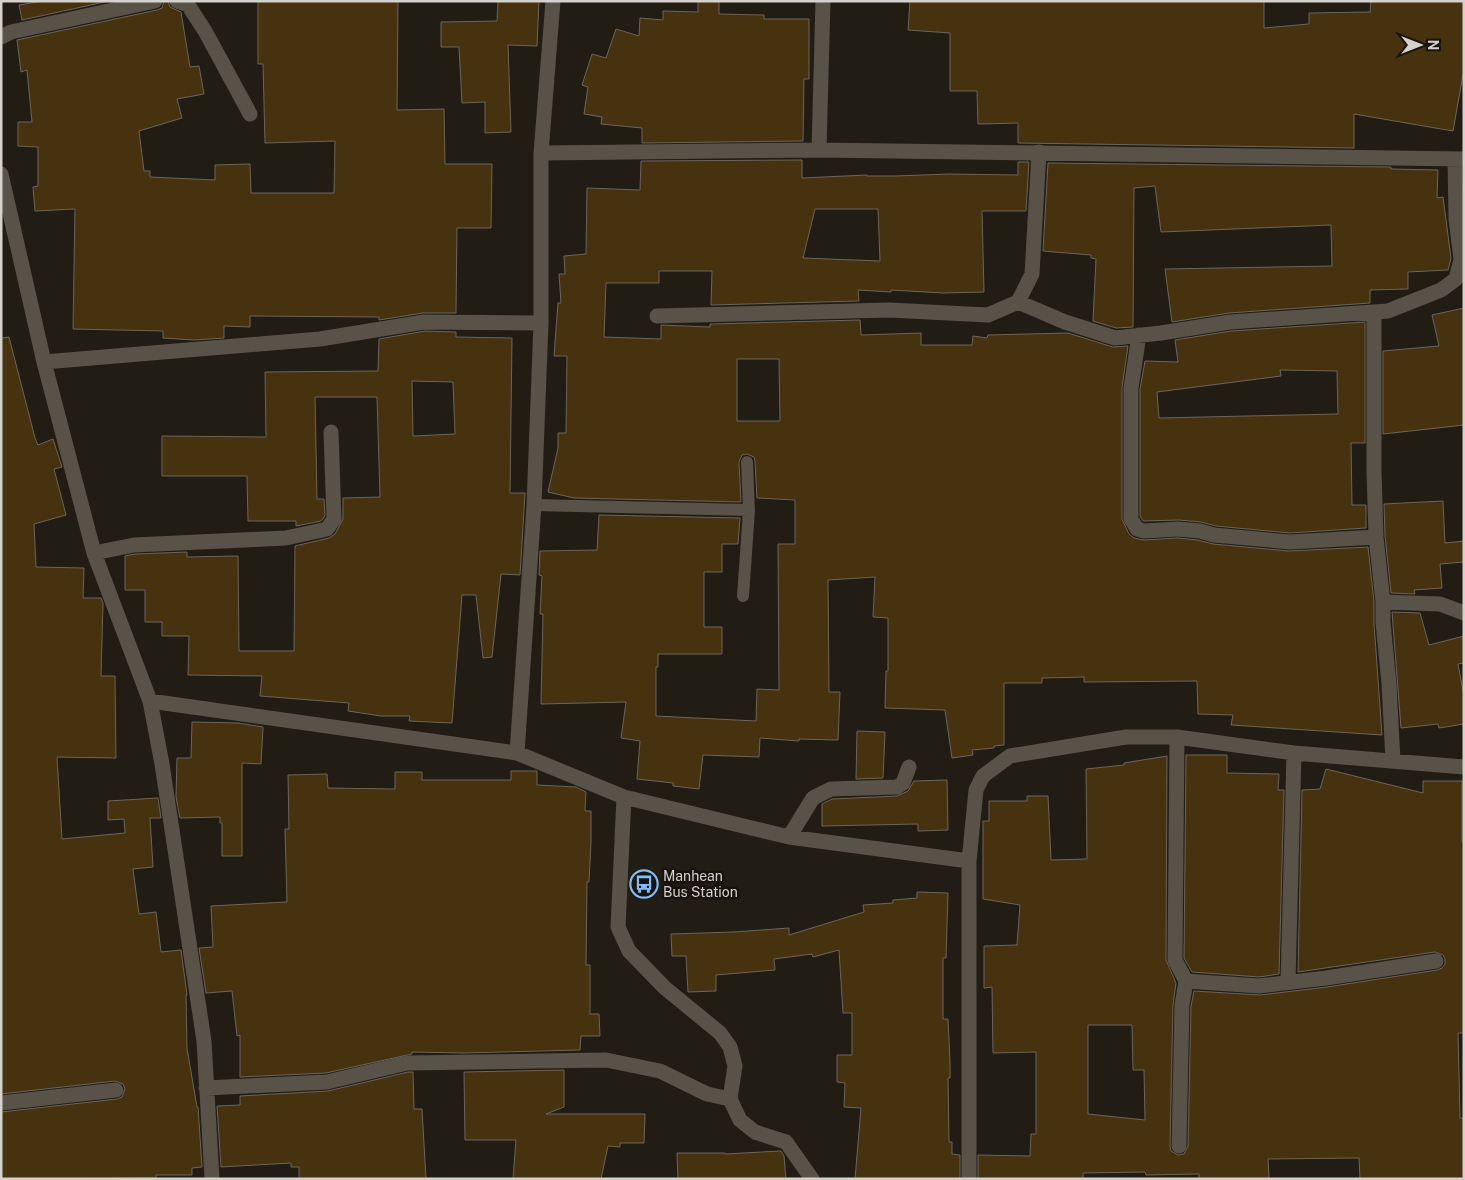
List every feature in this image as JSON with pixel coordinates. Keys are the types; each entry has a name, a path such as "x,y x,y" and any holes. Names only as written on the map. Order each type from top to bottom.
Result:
{"street":[{"path":"1,37 11,32 155,1"},
{"path":"177,1 188,5 205,31 250,114"},
{"path":"517,753 534,505 541,323 541,153 553,1"},
{"path":"819,150 823,1"},
{"path":"541,153 819,150 1459,159 1456,219 1461,259 1456,279 1441,290 1388,311 1230,322 1115,338 1065,322 1018,302"},
{"path":"657,316 889,310 988,315 1018,302 1032,274 1039,152"},
{"path":"1,174 44,362 94,553 150,701 162,764 204,1041 212,1179"},
{"path":"1374,312 1376,537 1383,602 1393,761"},
{"path":"44,362 320,339 424,322 541,323"},
{"path":"1139,335 1131,388 1131,519 1136,529 1144,531 1178,529 1290,542 1376,537"},
{"path":"94,553 134,545 286,538 327,529 334,519 331,432"},
{"path":"1383,602 1440,604 1464,613"},
{"path":"150,701 517,753 624,797 789,837 969,861"},
{"path":"969,1179 969,861 976,790 983,776 1010,756 1126,737 1177,737 1294,753 1464,767"},
{"path":"1177,737 1175,960 1186,981 1182,1005 1179,1146"},
{"path":"1288,982 1294,753"},
{"path":"789,837 812,798 830,789 897,786 903,783 909,767"},
{"path":"624,797 618,927 628,951 664,988 720,1033 730,1047 735,1066 730,1099 740,1120 754,1132 786,1142 812,1179"},
{"path":"1186,981 1259,986 1436,961"},
{"path":"206,1088 327,1082 407,1063 606,1060 660,1070 707,1094 730,1099"},
{"path":"1,1103 116,1090"}],"lane":[{"path":"743,596 749,510 747,462"},
{"path":"534,505 749,510"}],"building":[{"path":"43,1 109,1 22,20 19,5"},
{"path":"164,1 168,1 170,7 181,12 190,67 199,66 204,94 177,99 182,118 139,131 144,171 150,171 150,177 215,180 215,165 250,164 251,193 334,193 335,141 265,143 263,64 258,64 258,1 398,1 397,110 444,109 445,164 492,164 491,228 457,228 456,313 423,313 379,320 379,317 250,316 250,327 224,326 224,338 194,340 163,338 163,331 73,329 75,209 35,211 33,187 38,186 38,147 18,146 18,122 32,122 27,70 21,72 17,40 157,10 162,8"},
{"path":"498,1 539,1 537,46 508,45 511,132 485,133 485,102 462,103 459,47 441,47 441,22 497,21"},
{"path":"698,1 719,1 719,14 764,15 764,19 809,19 809,79 804,79 803,141 642,143 642,128 601,124 602,117 584,114 588,87 582,85 592,54 606,58 616,29 639,36 640,18 663,20 663,11 698,12"},
{"path":"910,1 1264,1 1264,28 1309,24 1309,13 1370,12 1371,1 1464,1 1464,69 1453,131 1354,114 1354,148 1018,143 1018,123 978,124 977,91 950,91 950,33 908,30"},
{"path":"802,160 802,178 867,175 1018,175 1018,162 1029,162 1026,211 982,211 984,292 943,293 858,290 859,301 711,305 712,271 659,271 659,283 606,283 604,337 661,339 661,325 710,327 710,324 860,320 861,335 921,333 921,345 972,345 973,336 987,338 988,335 1068,333 1113,347 1128,346 1122,388 1122,519 1129,534 1134,538 1144,540 1178,538 1213,544 1289,551 1368,547 1374,602 1382,735 1231,725 1233,715 1198,714 1197,681 1084,682 1084,677 1042,678 1042,683 1004,683 1004,745 972,750 973,755 952,758 945,710 885,708 886,671 888,671 888,618 873,617 875,577 828,580 829,692 840,692 838,740 799,739 799,741 760,738 759,757 703,755 699,789 673,786 673,783 637,779 640,741 621,738 626,702 541,704 543,614 540,614 542,576 539,575 540,551 597,550 599,515 740,518 738,544 722,544 722,572 704,572 704,627 722,627 722,654 658,654 658,667 656,667 656,716 756,721 757,689 779,690 778,544 795,544 795,500 757,498 755,461 754,457 747,454 742,455 739,462 741,502 574,498 548,492 558,448 558,433 566,433 567,356 554,356 558,303 561,303 559,274 565,274 564,256 586,254 587,188 640,190 641,161","holes":["815,209 878,209 880,261 803,258","737,359 779,359 780,421 737,421"]},
{"path":"1048,163 1391,167 1391,169 1438,170 1437,198 1443,197 1451,258 1448,270 1408,272 1408,289 1370,290 1370,303 1229,313 1172,322 1165,269 1332,266 1331,225 1161,232 1155,186 1134,188 1133,327 1116,328 1093,321 1096,259 1091,258 1091,255 1043,251"},
{"path":"1464,308 1464,425 1383,434 1383,351 1439,346 1432,315"},
{"path":"1365,322 1365,443 1351,443 1352,505 1366,505 1366,528 1290,533 1216,526 1201,522 1179,520 1143,521 1140,516 1140,389 1145,361 1178,362 1175,340 1231,331","holes":["1280,370 1337,371 1338,414 1159,418 1157,392 1281,376"]},
{"path":"425,331 456,332 456,337 512,338 510,493 525,493 520,575 501,574 492,657 483,658 476,595 462,595 452,723 409,721 410,716 381,716 348,711 349,703 260,696 262,676 188,675 189,636 162,636 162,622 145,622 145,590 125,590 125,556 187,552 187,557 238,556 239,651 294,651 295,546 329,538 335,534 343,519 343,498 380,497 377,397 315,397 317,499 324,499 325,516 321,521 296,526 296,521 248,521 247,476 162,476 162,436 266,437 265,372 378,371 379,339","holes":["412,381 453,382 455,434 413,436"]},
{"path":"9,337 35,438 38,445 53,439 62,467 54,469 66,515 34,524 36,567 84,568 83,598 101,598 103,603 101,676 115,676 116,758 57,757 62,839 125,833 124,819 108,820 108,801 158,798 161,818 150,818 153,867 133,869 139,914 156,912 161,952 181,950 187,995 187,1048 198,1107 202,1167 192,1168 192,1175 156,1175 156,1178 1,1179 1,1112 117,1099 122,1097 125,1089 123,1084 115,1081 1,1094 1,338"},
{"path":"1443,501 1445,543 1464,541 1464,562 1440,564 1442,588 1414,590 1415,594 1391,593 1385,536 1384,504"},
{"path":"1392,612 1420,613 1429,645 1464,636 1464,663 1458,664 1464,696 1464,724 1439,728 1438,724 1401,728"},
{"path":"192,722 238,723 263,727 261,764 242,763 242,856 222,856 222,823 220,823 220,817 180,818 176,797 177,758 191,758"},
{"path":"857,731 885,732 883,778 856,779"},
{"path":"1186,755 1227,755 1227,773 1279,774 1278,790 1284,790 1279,974 1259,977 1192,972 1184,958"},
{"path":"1167,756 1166,960 1176,983 1173,1005 1170,1146 1171,1151 1178,1155 1184,1154 1188,1146 1191,1006 1194,991 1260,995 1437,970 1445,964 1443,955 1435,952 1298,972 1302,790 1320,789 1326,769 1423,793 1423,781 1462,781 1462,842 1464,842 1464,1033 1458,1033 1460,1118 1464,1118 1464,1179 1360,1179 1359,1158 1268,1159 1269,1179 1199,1179 1199,1174 1146,1175 1145,1172 1083,1173 1083,1179 978,1179 978,1155 1030,1156 1031,1134 1036,1134 1036,1052 993,1053 992,987 984,988 984,946 1017,945 1020,905 983,899 983,821 989,821 989,801 1027,801 1027,796 1048,796 1051,860 1087,859 1086,769 1124,765 1124,763","holes":["1088,1025 1132,1025 1133,1070 1144,1070 1145,1120 1088,1114"]},
{"path":"511,771 537,771 537,785 576,787 586,792 585,811 591,811 591,842 589,882 587,882 586,965 590,965 590,1014 599,1014 600,1036 581,1036 580,1050 464,1053 412,1052 412,1054 326,1073 240,1077 240,1035 237,1036 232,991 206,993 199,948 213,947 211,906 287,902 285,829 289,829 288,775 327,774 328,788 395,789 395,772 422,772 422,780 511,780"},
{"path":"947,780 948,830 918,831 918,824 822,826 822,804 832,799 897,796 908,791 914,781"},
{"path":"917,892 948,893 946,958 943,958 943,1019 948,1019 950,1061 950,1078 948,1078 949,1142 952,1142 952,1154 960,1155 960,1179 855,1179 861,1108 844,1107 845,1083 837,1082 837,1055 852,1055 852,1013 843,1013 839,950 813,957 812,954 774,959 775,970 716,975 716,991 688,992 686,956 672,956 671,934 789,928 789,935 864,912 863,905 893,903 893,900 917,898"},
{"path":"564,1070 564,1107 546,1114 645,1114 644,1143 620,1143 620,1147 608,1146 601,1179 513,1179 516,1140 465,1140 464,1072"},
{"path":"413,1072 414,1109 422,1109 426,1179 299,1179 299,1167 291,1167 291,1163 221,1167 217,1106 240,1105 240,1096 328,1091"},
{"path":"781,1151 784,1156 786,1179 678,1179 677,1153 725,1154"}],"place":[{"name":"Manhean Bus Station","path":"644,884"}]}
